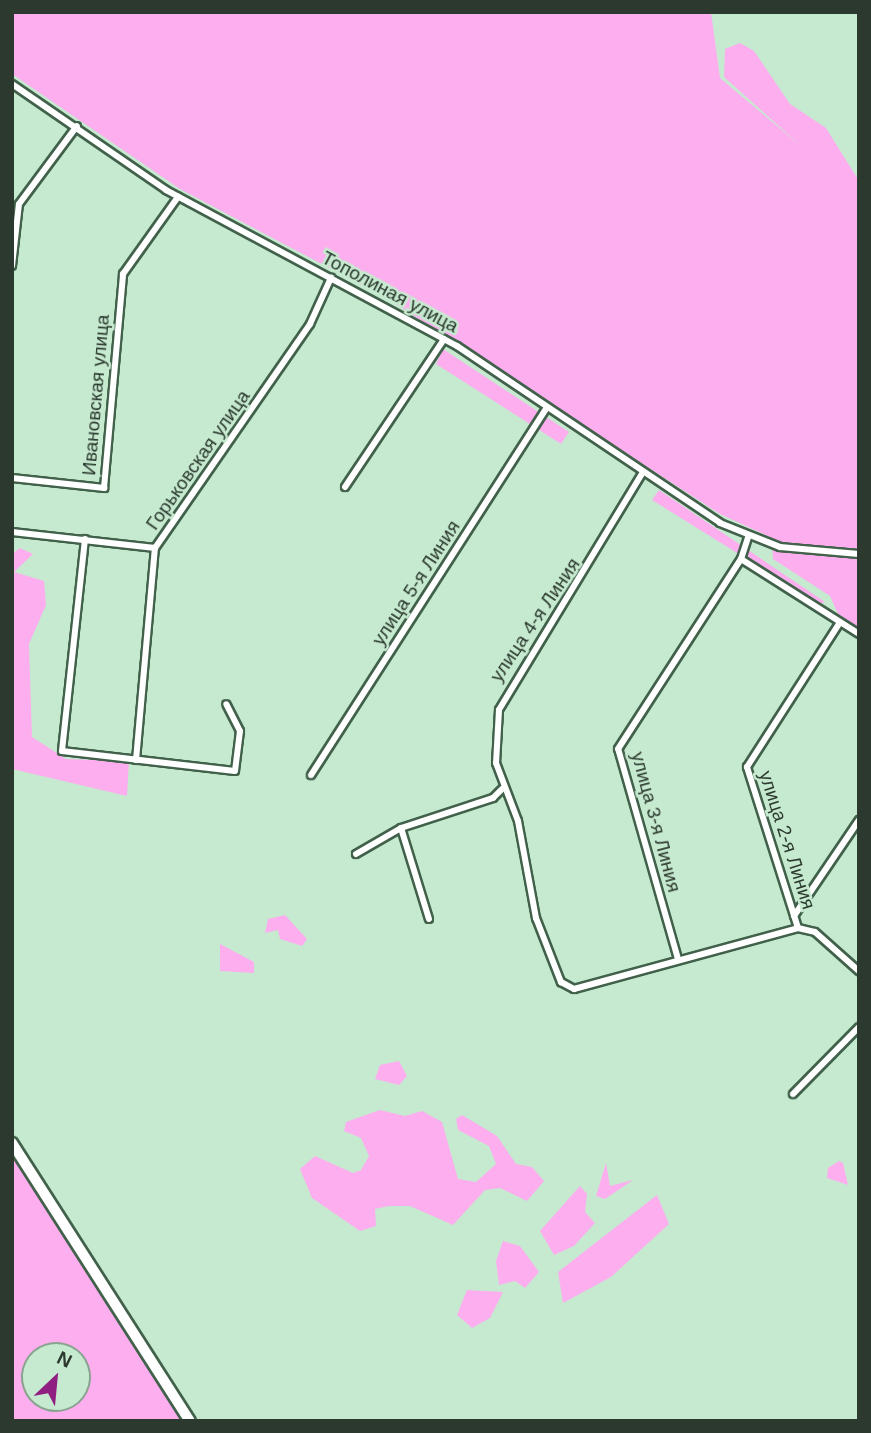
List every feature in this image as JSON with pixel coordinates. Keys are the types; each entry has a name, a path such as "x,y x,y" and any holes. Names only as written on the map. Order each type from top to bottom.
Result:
{"main road":[{"path":"12,1143 190,1421"}],"street":[{"name":"Тополиная улица","path":"12,84 178,197 444,339 643,472 748,537 809,553 859,554"},
{"path":"12,266 19,204 76,126"},
{"name":"Ивановская улица","path":"12,478 104,488 123,274 178,197"},
{"name":"Горьковская улица","path":"136,760 155,548 310,324 331,278"},
{"path":"345,488 444,339"},
{"name":"улица 5-я Линия","path":"311,775 547,407"},
{"name":"улица 4-я Линия","path":"643,472 603,546 501,700 494,750 502,789 518,821 536,918 561,982 574,989 678,959"},
{"path":"12,531 155,548"},
{"name":"улица 3-я Линия","path":"678,959 618,749 741,559 748,537"},
{"path":"85,539 62,751 235,771 240,731 226,704"},
{"path":"741,559 859,634"},
{"name":"улица 2-я Линия","path":"798,928 747,767 840,622"},
{"path":"356,854 401,828 493,797 502,789"},
{"path":"794,916 859,820"},
{"path":"401,828 429,919"},
{"path":"678,959 798,928 815,932 859,971"},
{"path":"793,1094 859,1027"}],"shaded area":[{"path":"12,12 711,12 720,78 801,146 724,77 725,49 740,43 754,51 790,104 826,128 859,181 859,628 838,614 830,596 773,559 772,538 720,514 388,299 180,189 12,74"},
{"path":"443,349 569,432 561,444 436,364"},
{"path":"659,490 825,602 819,604 652,500"},
{"path":"20,548 33,554 14,572 44,581 46,605 29,644 32,737 66,759 129,761 127,796 12,769 12,554"},
{"path":"285,915 307,939 302,946 280,939 278,930 265,933 268,919"},
{"path":"220,944 254,962 254,973 220,971"},
{"path":"399,1061 407,1076 399,1085 375,1079 380,1065"},
{"path":"380,1110 405,1116 422,1111 442,1122 458,1179 476,1182 496,1164 489,1146 458,1130 456,1119 462,1115 497,1136 516,1164 532,1167 544,1181 527,1201 500,1188 485,1190 453,1225 410,1206 389,1206 375,1209 376,1226 360,1231 312,1198 300,1169 315,1156 353,1173 361,1170 369,1156 361,1138 344,1131 346,1122"},
{"path":"12,1153 131,1343 183,1421 12,1421"},
{"path":"839,1161 843,1163 848,1185 827,1178 828,1168"},
{"path":"606,1163 610,1186 633,1180 605,1199 596,1196"},
{"path":"580,1186 587,1194 585,1212 595,1223 574,1246 554,1255 540,1231"},
{"path":"657,1195 669,1224 611,1277 563,1303 558,1272"},
{"path":"503,1241 520,1246 539,1272 525,1288 515,1281 499,1285 496,1261"},
{"path":"467,1290 503,1292 490,1318 472,1328 457,1315"}]}
